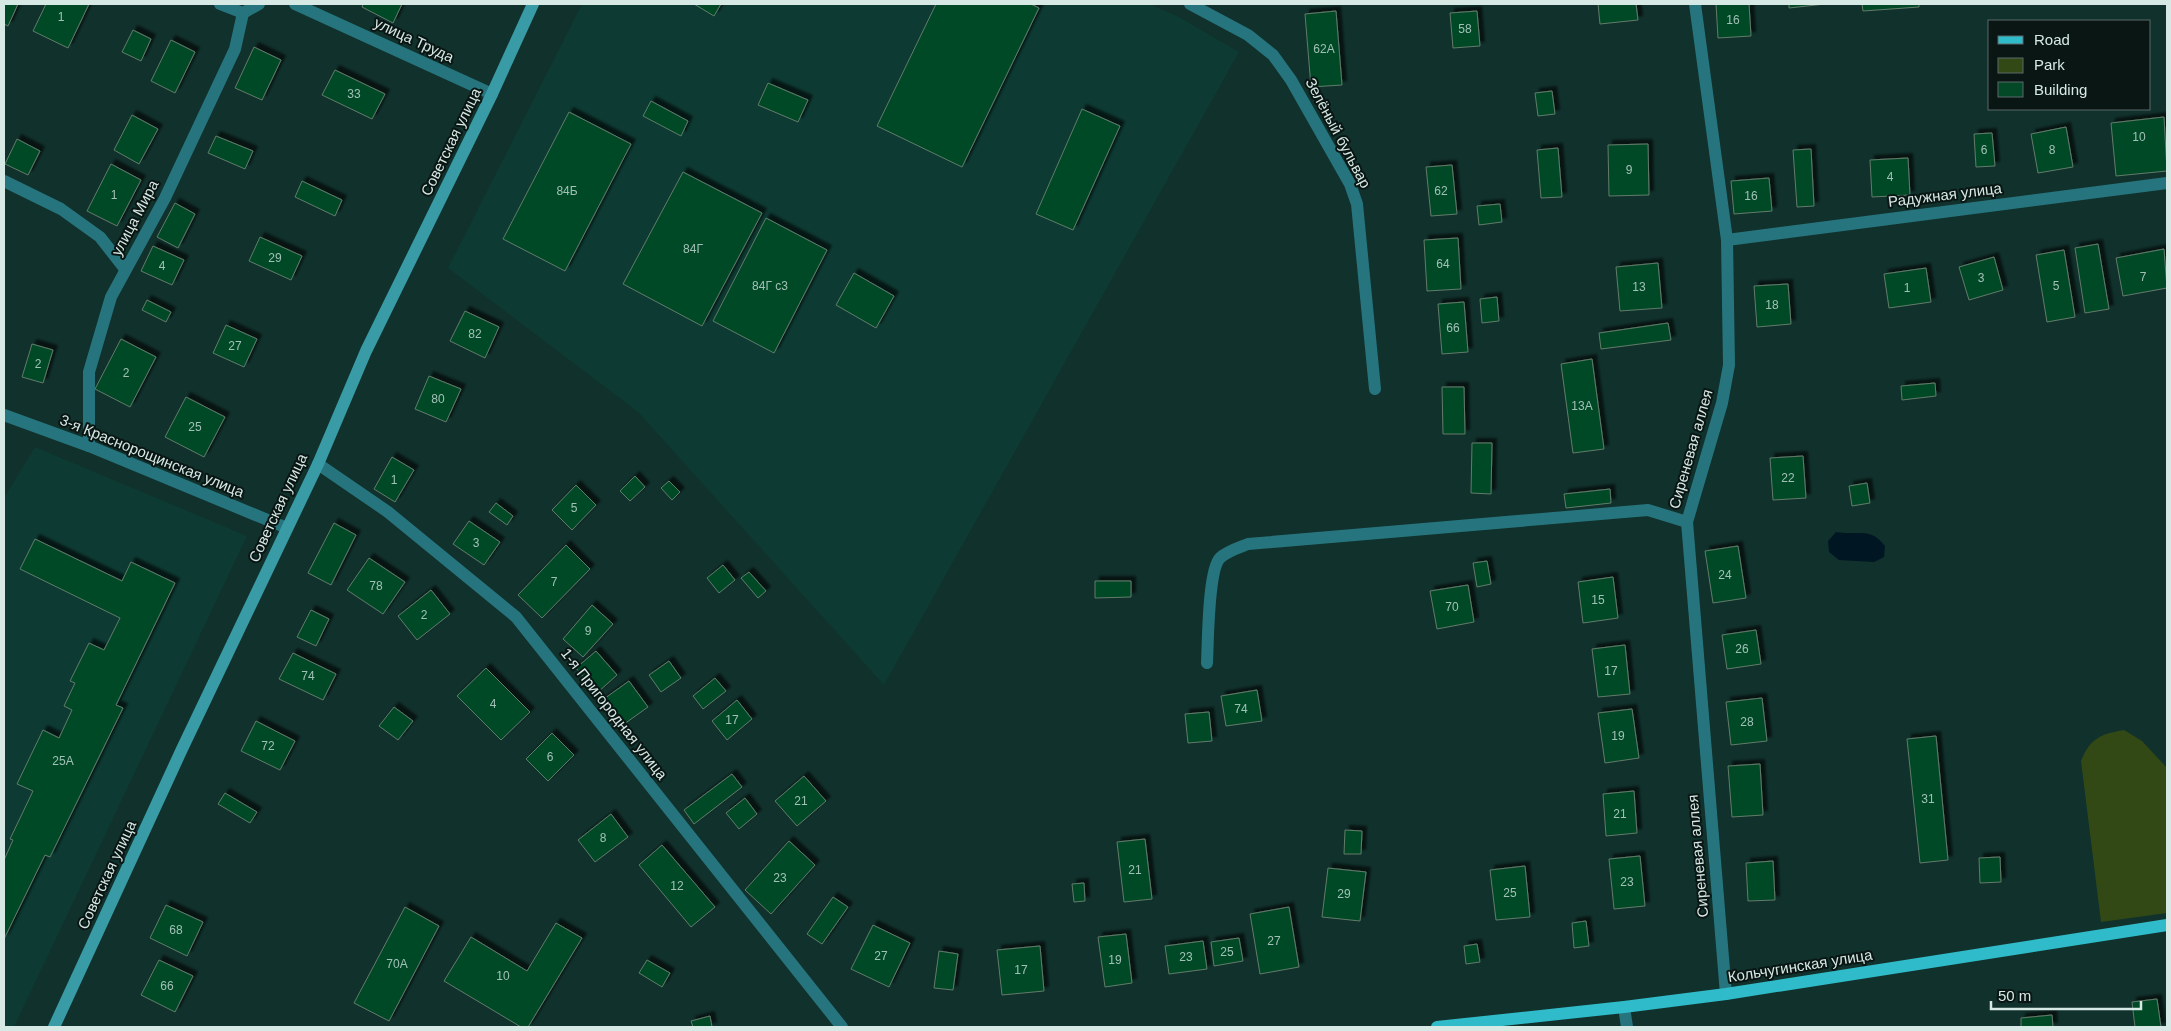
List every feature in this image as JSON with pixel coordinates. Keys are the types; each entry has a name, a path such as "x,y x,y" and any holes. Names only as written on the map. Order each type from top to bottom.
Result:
{"main road":[{"name":"Кольчугинская улица","path":"1437,1027 1726,994 2167,925"}],"street":[{"path":"220,4 243,13 259,4"},
{"name":"улица Труда","path":"295,4 492,94"},
{"name":"Советская улица","path":"54,1027 318,464 366,351 492,94 533,4"},
{"name":"Зелёный бульвар","path":"1190,4 1248,35 1273,55 1292,80 1350,184 1357,204 1375,389"},
{"name":"Сиреневая аллея","path":"1695,4 1727,240 1729,365 1722,404 1686,522 1726,994"},
{"name":"улица Мира","path":"89,446 89,372 111,297 165,198 235,48 243,13"},
{"path":"4,181 61,209 100,237 125,269"},
{"name":"Радужная улица","path":"1727,240 2167,183"},
{"name":"3-я Краснорощинская улица","path":"4,415 89,446 287,528"},
{"name":"1-я Пригородная улица","path":"318,464 388,512 516,617 842,1027"},
{"path":"1208,663 1212,574 1218,560 1230,551 1248,544 1648,510 1686,522"},
{"path":"1624,1007 1627,1027"}],"shaded area":[{"path":"582,4 1150,4 1179,17 1239,52 884,685 638,412 448,268"},
{"path":"35,447 247,536 14,1027 4,1027 4,498"}],"green space":[{"path":"2124,730 2142,741 2167,768 2167,913 2101,922 2081,761 2088,747 2097,738"}],"water":[{"path":"1836,532 1863,533 1874,536 1885,546 1884,557 1874,562 1839,560 1829,552 1828,541"}],"building":[{"path":"4,4 18,4 8,26 4,24"},
{"path":"46,4 89,4 68,48 33,31"},
{"path":"363,4 402,4 393,23 362,7"},
{"path":"694,4 721,4 714,16"},
{"path":"936,4 1031,4 1039,8 962,167 877,126"},
{"path":"1598,4 1636,4 1638,20 1600,24"},
{"path":"1716,4 1749,4 1751,36 1718,38"},
{"path":"1789,4 1825,4 1789,8"},
{"path":"1862,4 1919,4 1919,7 1863,11"},
{"path":"1336,11 1342,85 1311,87 1305,14"},
{"path":"1477,11 1480,46 1453,48 1450,13"},
{"path":"133,30 151,39 141,61 122,52"},
{"path":"171,40 195,52 175,93 151,81"},
{"path":"254,47 281,60 262,100 235,88"},
{"path":"335,70 385,94 372,119 322,95"},
{"path":"768,83 808,100 798,122 758,105"},
{"path":"1552,91 1555,114 1538,116 1535,93"},
{"path":"651,101 688,121 681,136 643,116"},
{"path":"1082,109 1120,126 1073,230 1036,214"},
{"path":"569,112 631,144 565,271 503,239"},
{"path":"132,115 158,129 139,164 114,150"},
{"path":"2164,117 2167,171 2116,176 2111,123"},
{"path":"2066,127 2073,167 2038,173 2031,134"},
{"path":"1992,133 1995,166 1976,167 1974,134"},
{"path":"216,136 253,151 245,169 208,153"},
{"path":"17,139 40,151 28,175 5,164"},
{"path":"1648,144 1649,195 1609,196 1608,145"},
{"path":"1558,148 1562,197 1541,198 1537,150"},
{"path":"1811,149 1814,206 1797,207 1793,150"},
{"path":"1908,158 1910,195 1872,197 1870,160"},
{"path":"111,164 141,180 117,226 87,211"},
{"path":"1452,165 1457,214 1431,216 1426,167"},
{"path":"683,172 762,213 702,326 623,284"},
{"path":"1769,178 1772,211 1734,214 1731,181"},
{"path":"302,181 342,200 335,216 295,197"},
{"path":"175,203 195,214 178,248 157,237"},
{"path":"1500,204 1502,222 1479,225 1477,206"},
{"path":"766,218 827,250 774,353 713,321"},
{"path":"260,237 302,256 291,280 249,261"},
{"path":"1458,238 1461,289 1427,291 1424,240"},
{"path":"2098,244 2109,309 2085,313 2075,248"},
{"path":"153,246 184,260 172,285 141,271"},
{"path":"2164,249 2167,288 2123,296 2116,258"},
{"path":"2064,250 2075,317 2047,322 2036,255"},
{"path":"1994,257 2003,290 1969,300 1959,267"},
{"path":"1658,263 1662,308 1620,311 1616,267"},
{"path":"1926,268 1931,302 1889,308 1884,274"},
{"path":"854,273 894,296 876,328 836,305"},
{"path":"1788,284 1791,324 1757,327 1754,286"},
{"path":"1497,297 1499,321 1482,323 1480,299"},
{"path":"147,300 171,312 166,322 142,310"},
{"path":"1464,302 1468,352 1442,354 1438,304"},
{"path":"465,311 499,327 485,358 450,341"},
{"path":"1668,323 1671,340 1601,349 1599,333"},
{"path":"226,325 257,339 244,367 213,353"},
{"path":"121,339 156,357 130,407 95,389"},
{"path":"32,344 53,350 43,383 22,377"},
{"path":"1592,359 1604,449 1573,453 1561,364"},
{"path":"429,376 461,389 446,422 415,409"},
{"path":"1935,383 1936,396 1902,400 1901,386"},
{"path":"1442,387 1464,387 1465,434 1443,434"},
{"path":"186,397 225,417 204,457 165,437"},
{"path":"1472,443 1492,443 1491,494 1471,493"},
{"path":"1803,456 1806,498 1773,500 1770,458"},
{"path":"392,457 414,470 395,502 374,489"},
{"path":"635,476 645,487 630,501 620,491"},
{"path":"669,481 680,492 672,500 661,488"},
{"path":"1867,483 1870,503 1852,506 1849,486"},
{"path":"576,485 596,505 572,530 552,510"},
{"path":"1610,489 1611,503 1566,508 1564,494"},
{"path":"496,503 513,516 507,525 489,512"},
{"path":"469,521 500,542 484,565 453,544"},
{"path":"334,523 356,535 331,585 308,573"},
{"path":"35,539 122,581 131,562 175,583 116,705 123,708 50,857 45,855 4,939 4,860 13,840 10,839 33,791 17,784 43,730 59,738 72,710 64,706 75,683 70,681 89,643 104,650 120,618 20,569"},
{"path":"566,545 590,569 542,618 518,595"},
{"path":"1738,546 1746,598 1713,603 1705,551"},
{"path":"369,558 405,582 383,614 347,590"},
{"path":"1487,561 1491,584 1477,587 1473,563"},
{"path":"723,565 735,580 719,593 707,578"},
{"path":"749,572 766,591 758,598 741,578"},
{"path":"1613,577 1618,618 1583,623 1578,582"},
{"path":"1095,581 1131,581 1131,597 1095,598"},
{"path":"1468,585 1474,622 1437,629 1430,591"},
{"path":"431,590 450,614 417,640 398,616"},
{"path":"592,605 613,624 583,657 563,639"},
{"path":"311,610 329,619 316,646 297,637"},
{"path":"1756,630 1761,664 1727,669 1722,635"},
{"path":"1625,645 1630,694 1598,697 1592,649"},
{"path":"596,651 617,675 597,693 576,668"},
{"path":"293,653 336,674 323,700 279,679"},
{"path":"669,661 681,678 661,692 649,675"},
{"path":"486,668 530,712 501,740 457,696"},
{"path":"715,678 726,691 703,709 693,696"},
{"path":"629,681 648,707 620,727 601,701"},
{"path":"1257,690 1262,721 1226,726 1221,696"},
{"path":"1762,698 1767,741 1731,745 1726,702"},
{"path":"737,700 752,719 727,740 712,721"},
{"path":"394,707 413,721 398,740 379,726"},
{"path":"1632,709 1639,758 1605,763 1598,713"},
{"path":"1209,712 1212,741 1188,743 1185,714"},
{"path":"256,721 295,741 280,770 241,751"},
{"path":"552,733 574,755 548,781 526,759"},
{"path":"1936,736 1948,860 1920,863 1907,739"},
{"path":"1760,764 1763,815 1732,817 1728,766"},
{"path":"732,774 742,787 694,824 684,810"},
{"path":"804,776 826,801 797,826 775,801"},
{"path":"1634,791 1637,833 1606,836 1603,794"},
{"path":"225,793 257,812 250,823 218,804"},
{"path":"745,798 757,814 739,829 726,813"},
{"path":"611,814 628,837 595,862 578,840"},
{"path":"1345,830 1362,831 1361,854 1344,854"},
{"path":"1145,839 1152,899 1124,902 1117,842"},
{"path":"789,841 815,865 771,914 745,890"},
{"path":"662,845 715,907 691,927 639,865"},
{"path":"1640,856 1645,906 1614,909 1609,859"},
{"path":"2000,857 2001,882 1980,883 1979,858"},
{"path":"1773,861 1775,900 1748,901 1746,863"},
{"path":"1525,866 1530,917 1496,920 1490,870"},
{"path":"1328,868 1366,872 1360,921 1322,917"},
{"path":"1084,883 1085,901 1074,902 1072,884"},
{"path":"833,897 848,907 822,944 807,934"},
{"path":"166,905 203,922 187,956 150,938"},
{"path":"405,907 439,926 389,1021 354,1003"},
{"path":"1289,907 1299,967 1260,974 1250,914"},
{"path":"1586,921 1589,946 1574,948 1572,923"},
{"path":"556,923 582,938 528,1027 521,1027 444,981 471,937 527,971"},
{"path":"873,925 910,943 889,987 851,969"},
{"path":"1126,934 1132,983 1105,987 1098,937"},
{"path":"1239,938 1243,961 1214,966 1211,942"},
{"path":"1203,941 1207,969 1169,974 1165,946"},
{"path":"1477,944 1480,962 1466,964 1464,946"},
{"path":"1040,946 1044,991 1002,995 997,950"},
{"path":"939,951 958,954 953,990 934,988"},
{"path":"159,960 193,976 175,1012 141,995"},
{"path":"647,960 670,973 662,987 639,973"},
{"path":"2157,999 2161,1027 2135,1027 2132,1002"},
{"path":"2052,1015 2053,1027 2021,1027 2021,1018"},
{"path":"710,1016 712,1027 693,1027 691,1021"}]}
